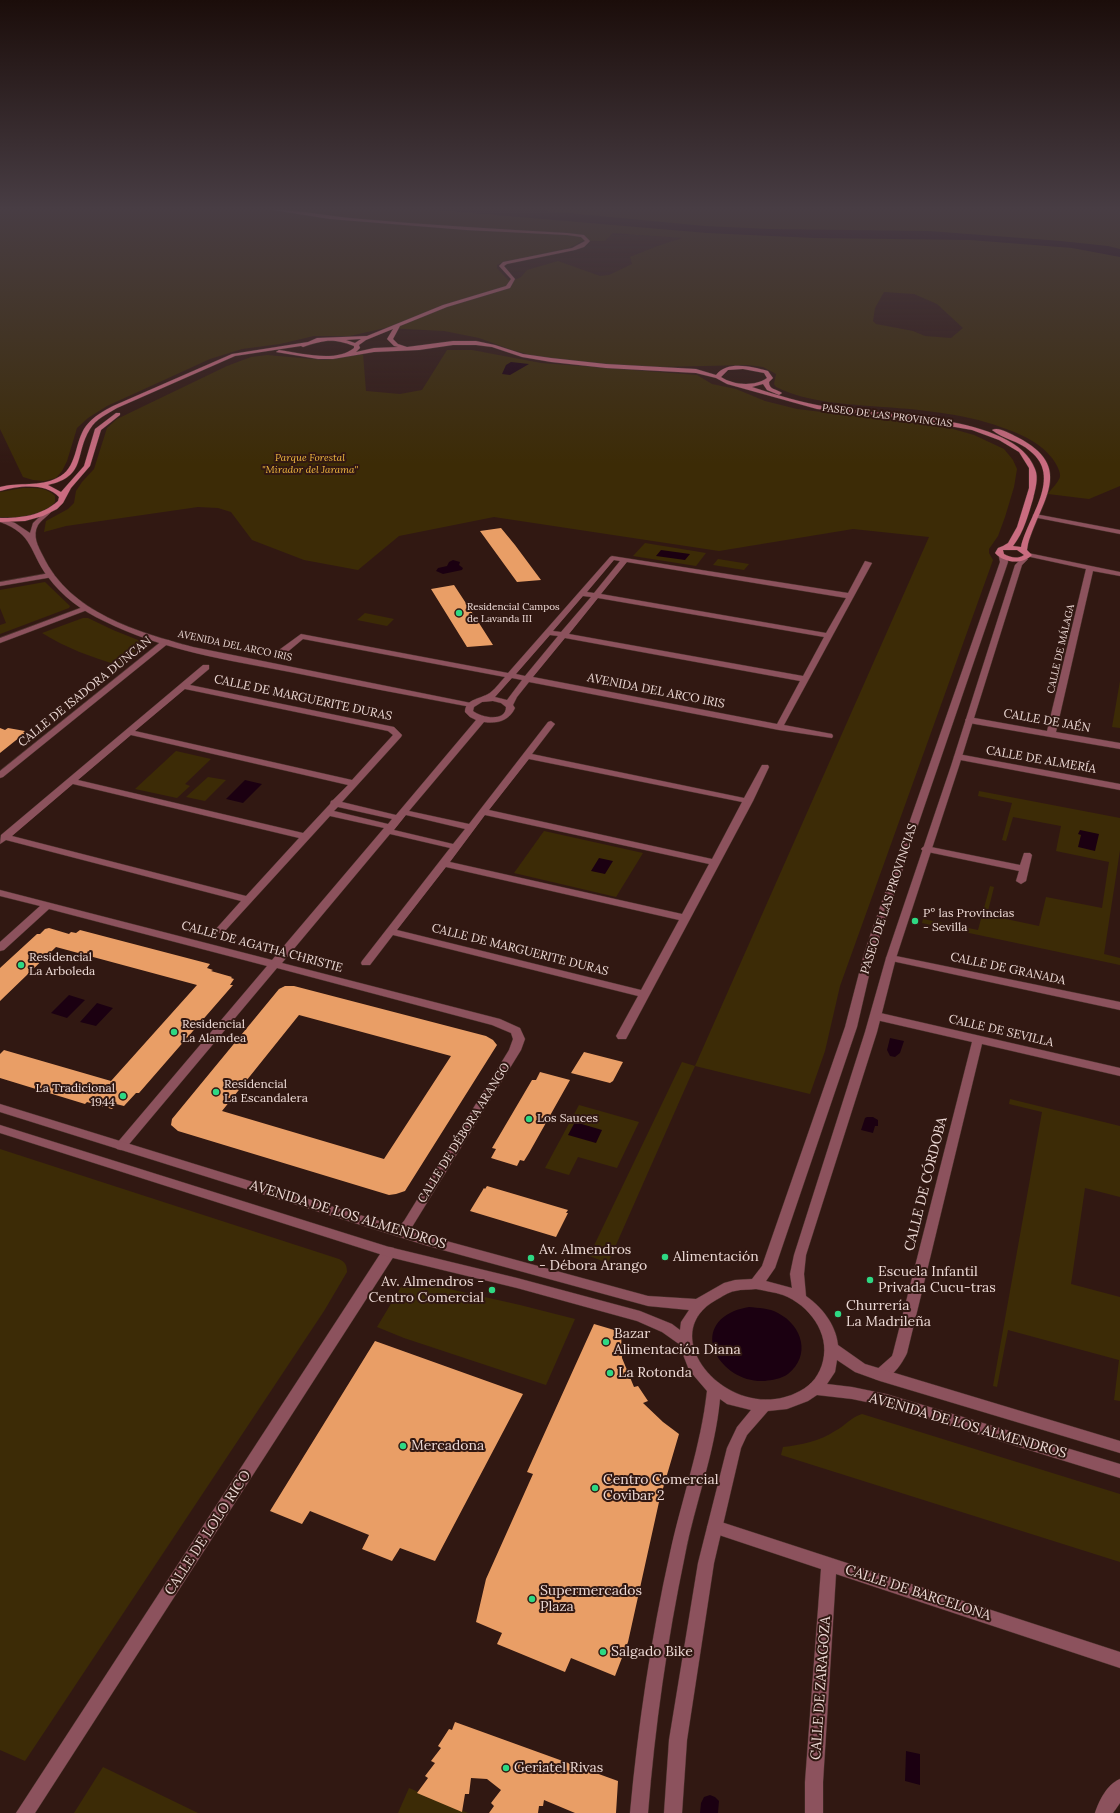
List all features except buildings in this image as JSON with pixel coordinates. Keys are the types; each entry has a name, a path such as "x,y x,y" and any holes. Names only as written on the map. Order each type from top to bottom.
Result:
{"main road":[{"path":"346,355 355,351 356,346 361,341 445,306 483,295"},
{"path":"404,323 392,333 390,339 396,345 409,348"},
{"path":"0,520 25,518 48,512 61,502 62,497 68,487 87,466 98,429 110,418 222,364 248,355 324,339 356,338 379,334"},
{"path":"339,339 356,346 389,349"},
{"path":"307,343 300,347 299,351 311,356"},
{"path":"35,486 64,478 73,470 86,429 98,418 115,407 224,358 244,352 271,351 332,357 389,349 453,343 476,343 493,346 522,355 550,360 606,366 696,371 718,376 722,371 735,368"},
{"path":"654,369 710,367"},
{"path":"716,367 735,368"},
{"name":"PASEO DE LAS PROVINCIAS","path":"735,368 752,368 766,372 770,378 766,381 769,389 793,398 835,406 938,416 982,426 1015,438 1038,454 1042,458 1048,470 1047,485 1035,516 1025,555"},
{"name":"PASEO DE LAS PROVINCIAS","path":"718,376 725,381 739,384 767,395 809,406 916,417 955,424 986,433 1013,446 1027,457 1031,463 1034,483 1015,540 1005,548"},
{"path":"739,384 754,384 766,381"},
{"path":"0,489 17,486 35,486 54,489 60,493 62,497"},
{"path":"1005,548 1015,548 1025,555 1014,560 1003,557 999,551 1005,548"}],"street":[{"path":"32,540 35,524 48,512"},
{"path":"1035,516 1120,532"},
{"name":"AVENIDA DEL ARCO IRIS","path":"0,520 11,523 22,529 32,540 50,574 64,590 86,609 125,628 166,642 237,659 471,705"},
{"path":"1025,555 1120,574"},
{"name":"PASEO DE LAS PROVINCIAS","path":"800,1298 797,1274 800,1255 876,1016 891,958 926,849 958,757 1019,565 1025,555"},
{"name":"PASEO DE LAS PROVINCIAS","path":"756,1284 768,1268 849,1034 858,1003 869,954 1004,562 1003,557"},
{"path":"626,559 513,696 508,715 496,719 482,719 476,718 469,712 471,705 486,699 494,693 510,676 611,558 626,559 850,596"},
{"path":"779,727 868,563"},
{"name":"CALLE DE MÁLAGA","path":"1051,734 1090,568"},
{"path":"0,584 50,574"},
{"path":"581,593 828,636"},
{"path":"0,641 86,609"},
{"path":"547,632 805,679"},
{"name":"AVENIDA DEL ARCO IRIS","path":"282,652 301,636 829,736"},
{"name":"CALLE DE ISADORA DUNCAN","path":"0,775 166,642"},
{"name":"CALLE DE MARGUERITE DURAS","path":"2,839 206,667"},
{"name":"CALLE DE MARGUERITE DURAS","path":"184,686 391,729 396,731 398,735 334,803 220,930"},
{"path":"486,699 500,700 510,704"},
{"path":"121,1146 482,719"},
{"name":"CALLE DE JAÉN","path":"969,720 1120,746"},
{"path":"366,963 527,756 550,724"},
{"path":"129,732 353,783"},
{"path":"527,756 748,801"},
{"name":"CALLE DE ALMERÍA","path":"958,757 1120,787"},
{"path":"622,1036 765,767"},
{"path":"71,781 304,836"},
{"path":"334,803 471,827"},
{"path":"326,812 456,847"},
{"path":"483,812 714,862"},
{"name":"CALLE DE MARGUERITE DURAS","path":"2,839 247,899"},
{"name":"PASEO DE LAS PROVINCIAS","path":"926,849 1024,868"},
{"path":"1021,881 1027,855"},
{"path":"444,863 685,918"},
{"name":"CALLE DE AGATHA CHRISTIE","path":"0,893 496,1022 516,1031"},
{"path":"0,948 47,905"},
{"name":"CALLE DE MARGUERITE DURAS","path":"390,931 644,994"},
{"name":"CALLE DE GRANADA","path":"891,958 1120,1006"},
{"name":"CALLE DE SEVILLA","path":"876,1016 1120,1072"},
{"name":"CALLE DE DÉBORA ARANGO","path":"400,1232 408,1224 516,1050 519,1039 516,1031"},
{"name":"CALLE DE CÓRDOBA","path":"880,1375 896,1360 900,1353 978,1039"},
{"name":"AVENIDA DE LOS ALMENDROS","path":"0,1108 400,1232 648,1301 699,1305"},
{"name":"AVENIDA DE LOS ALMENDROS","path":"0,1129 389,1252 517,1283 640,1316 667,1328 684,1340"},
{"name":"CALLE DE LOLO RICO","path":"25,1813 389,1252"},
{"path":"756,1284 776,1287 800,1298 814,1309 829,1332 832,1349 828,1372 814,1389 800,1398 788,1402 764,1406 735,1400 714,1390 697,1373 688,1358 684,1340 688,1321 699,1305 713,1295 730,1287 756,1284"},
{"name":"AVENIDA DE LOS ALMENDROS","path":"832,1349 860,1368 880,1375 1120,1447"},
{"name":"AVENIDA DE LOS ALMENDROS","path":"814,1389 852,1393 886,1400 1120,1471"},
{"path":"639,1813 642,1763 648,1720 677,1554 707,1440 713,1412 714,1390"},
{"path":"673,1813 678,1740 706,1563 734,1448 742,1430 764,1406"},
{"name":"CALLE DE BARCELONA","path":"715,1527 1120,1660"},
{"name":"CALLE DE ZARAGOZA","path":"814,1813 814,1782 829,1564"},
{"path":"1104,1813 1106,1807 1120,1788"}],"green space":[{"path":"0,295 883,295 875,308 873,321 876,324 913,331 925,336 951,338 963,328 937,304 915,295 1120,295 1120,486 1089,499 1048,494 1060,477 1059,469 1056,464 1048,453 1038,445 1009,430 963,416 931,411 842,404 815,400 776,387 774,384 776,374 763,367 748,365 659,367 627,366 538,357 512,350 479,338 444,331 385,328 350,336 314,336 280,344 242,349 210,359 107,406 88,418 77,428 67,461 62,471 56,478 44,481 23,477 0,429"},
{"name":"Parque Forestal \"Mirador del Jarama\"","path":"447,350 472,350 541,363 697,375 712,384 736,389 765,401 797,409 946,427 974,435 1004,449 1013,460 1017,469 1014,487 998,536 989,549 989,553 993,560 840,986 825,1051 810,1094 695,1066 929,537 853,529 719,551 494,517 399,536 358,570 304,560 252,540 231,512 218,508 198,507 66,526 44,532 46,521 68,509 74,503 76,491 94,469 107,428 117,419 227,366 251,357 267,355 324,360 363,354 366,391 400,394 422,390"},
{"path":"23,488 48,491 55,496 55,502 44,511 30,516 0,517 0,492"},
{"path":"645,543 706,553 696,566 633,556"},
{"path":"718,559 749,564 744,570 713,565"},
{"path":"45,582 70,606 69,608 0,634 0,625 6,623 0,608 0,590"},
{"path":"365,613 394,619 387,626 357,620"},
{"path":"83,618 88,618 143,642 144,644 118,665 79,652 42,633"},
{"path":"1120,681 1120,728 1112,727"},
{"path":"176,751 211,759 185,784 190,786 177,798 135,789"},
{"path":"208,777 226,780 205,801 186,797"},
{"path":"979,791 1120,818 1120,850 1104,954 1120,958 1120,965 922,923 923,919 978,930 990,886 994,887 987,915 1039,926 1046,897 1102,908 1109,862 1056,851 1061,826 1013,817 1006,841 1002,840 1012,803 978,796"},
{"path":"544,831 643,853 616,897 514,873"},
{"path":"682,1062 695,1066 608,1263 589,1256"},
{"path":"1010,1099 1120,1126 1120,1197 1085,1188 1071,1284 1120,1297 1120,1401 1114,1400 1119,1360 1008,1330 997,1387 993,1386 1042,1112 1009,1104"},
{"path":"579,1105 639,1122 617,1168 578,1157 569,1175 545,1168"},
{"path":"0,1149 339,1259 343,1261 347,1270 324,1311 25,1761 0,1750"},
{"path":"414,1281 575,1319 546,1385 404,1338 377,1327 401,1287"},
{"path":"862,1414 1120,1494 1120,1562 781,1455 783,1447 817,1440 839,1429 855,1417"},
{"path":"103,1767 198,1813 74,1813"},
{"path":"409,1788 468,1813 398,1813"}],"shaded area":[{"path":"511,362 529,364 510,375 502,374 506,365"},
{"path":"661,550 690,554 685,560 656,556"},
{"path":"453,560 460,562 459,565 463,568 462,570 443,574 436,571 438,568 447,566 449,562"},
{"path":"245,780 262,784 243,803 226,799"},
{"path":"1080,830 1099,834 1095,851 1078,847 1081,835 1078,834"},
{"path":"599,858 613,861 605,874 591,871"},
{"path":"69,995 85,1000 67,1018 51,1013"},
{"path":"97,1003 113,1008 96,1026 80,1022"},
{"path":"890,1038 904,1041 900,1053 895,1057 890,1056 887,1050"},
{"path":"873,1117 878,1120 878,1126 875,1126 873,1133 861,1130 865,1118"},
{"path":"575,1122 602,1130 596,1143 568,1135"},
{"path":"749,1307 775,1311 787,1319 798,1333 802,1350 800,1359 795,1367 785,1376 765,1381 750,1380 736,1374 716,1355 713,1343 714,1331 720,1320 734,1311"},
{"path":"906,1751 920,1754 920,1785 905,1781"},
{"path":"710,1795 719,1801 718,1813 700,1813 701,1803 704,1797"}],"place":[{"name":"Residencial Campos de Lavanda III","path":"459,613"},
{"name":"Pº las Provincias - Sevilla","path":"915,921"},
{"name":"Residencial La Arboleda","path":"21,965"},
{"name":"Residencial La Alamdea","path":"174,1032"},
{"name":"Residencial La Escandalera","path":"216,1092"},
{"name":"La Tradicional 1944","path":"123,1096"},
{"name":"Los Sauces","path":"529,1119"},
{"name":"Alimentación","path":"665,1257"},
{"name":"Av. Almendros - Débora Arango","path":"531,1258"},
{"name":"Escuela Infantil Privada Cucu-tras","path":"870,1280"},
{"name":"Av. Almendros - Centro Comercial","path":"492,1290"},
{"name":"Churrería La Madrileña","path":"838,1314"},
{"name":"Bazar Alimentación Diana","path":"606,1342"},
{"name":"La Rotonda","path":"610,1373"},
{"name":"Mercadona","path":"403,1446"},
{"name":"Centro Comercial Covibar 2","path":"595,1488"},
{"name":"Supermercados Plaza","path":"532,1599"},
{"name":"Salgado Bike","path":"603,1652"},
{"name":"Geriatel Rivas","path":"506,1768"}]}
